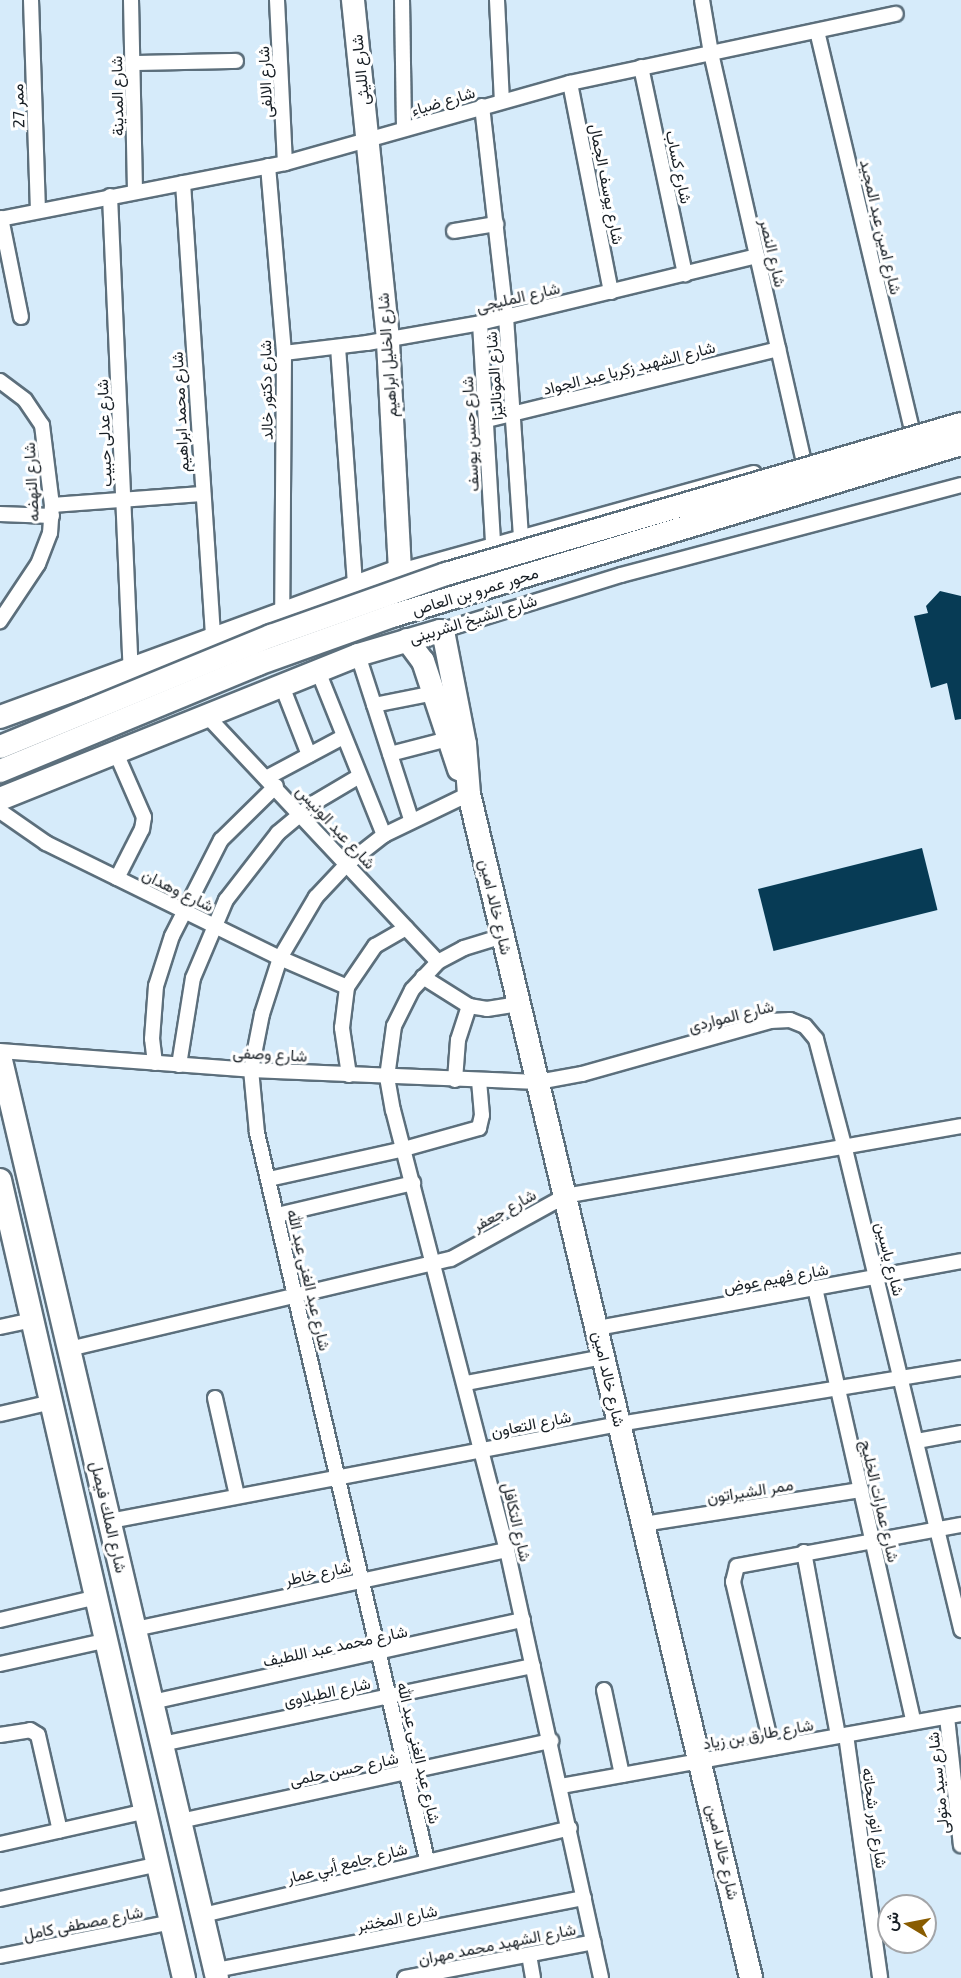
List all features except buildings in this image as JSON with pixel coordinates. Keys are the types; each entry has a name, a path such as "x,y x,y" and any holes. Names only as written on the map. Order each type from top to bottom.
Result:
{"main road":[{"name":"شارع الليثى","path":"353,0 367,141"},
{"name":"شارع الخليل ابراهيم","path":"367,141 388,339 400,571"},
{"name":"محور عمرو بن العاص","path":"0,747 261,640 446,574 961,424"},
{"name":"محور عمرو بن العاص","path":"0,771 258,664 392,616 961,444"},
{"path":"49,777 20,773 3,750 4,729 8,714 400,571"},
{"name":"شارع الشيخ الشربينى","path":"0,799 49,777 116,753 358,655 440,631"},
{"name":"شارع خالد امين","path":"440,631 446,639 465,744 468,787 643,1524 702,1761 751,1978"},
{"name":"شارع خالد امين","path":"407,640 418,651 448,739 468,787"},
{"name":"شارع الملك فيصل","path":"0,1056 217,1974"},
{"name":"شارع الملك فيصل","path":"0,1180 108,1640 184,1978"}],"street":[{"name":"ممر 27","path":"32,0 38,210"},
{"name":"شارع المدينة","path":"131,0 135,191"},
{"name":"شارع الالفى","path":"277,0 285,163"},
{"path":"402,0 404,129"},
{"path":"497,0 502,101"},
{"name":"شارع النصر","path":"702,0 711,53 803,459"},
{"name":"شارع ضياء","path":"1,218 110,195 285,163 570,83 896,14"},
{"name":"شارع امين عبد المجيد","path":"817,31 912,430"},
{"path":"132,63 236,61"},
{"name":"شارع كساب","path":"641,67 685,274"},
{"name":"شارع يوسف الجمال","path":"570,83 611,292"},
{"name":"شارع الموناليزا","path":"482,106 506,317 521,537"},
{"name":"شارع دكتور خالد","path":"268,166 284,353 282,613"},
{"name":"شارع محمد ابراهيم","path":"183,183 213,639"},
{"name":"شارع عدلى حبيب","path":"110,195 131,669"},
{"path":"1,218 21,317"},
{"path":"454,231 496,224"},
{"name":"شارع المليجى","path":"284,353 338,347 480,323 757,256"},
{"name":"شارع حسن يوسف","path":"480,323 493,544"},
{"path":"338,347 355,587"},
{"name":"شارع الشهيد زكريا عبد الجواد","path":"487,420 778,349"},
{"name":"شارع النهضه","path":"0,381 25,400 42,425 52,510 38,564 0,621"},
{"path":"400,571 961,415"},
{"name":"شارع الشيخ الشربينى","path":"440,631 621,574 961,485"},
{"path":"0,514 202,494"},
{"path":"358,655 411,819"},
{"path":"318,671 358,777 384,835"},
{"path":"282,686 309,755"},
{"path":"374,705 434,693"},
{"name":"شارع عبد الونيس","path":"207,716 272,782 438,962"},
{"path":"155,1063 152,1030 156,986 183,911 221,840 272,782 309,755 343,737"},
{"path":"390,754 448,739"},
{"path":"116,753 144,817 142,829 117,879"},
{"path":"179,1065 193,978 212,925 259,854 300,813 358,777"},
{"name":"شارع عبد الغنى عبد الله","path":"427,1860 255,1123 251,1070 262,1014 280,958 309,907 347,864 384,835 468,787"},
{"name":"شارع وهدان","path":"0,811 31,835 117,879 280,958 347,987"},
{"path":"349,1075 342,1028 347,987 375,946 406,928"},
{"path":"387,1077 394,1026 423,977 438,962 464,948 503,936"},
{"path":"423,977 469,1006 487,1009 519,1004"},
{"path":"455,1080 458,1040 469,1006"},
{"name":"شارع المواردى","path":"538,1082 582,1074 770,1021 790,1020 805,1026 816,1039 845,1149"},
{"name":"شارع وصفى","path":"0,1051 251,1070 538,1082"},
{"name":"شارع التكافل","path":"387,1077 507,1550 561,1786 601,1978"},
{"path":"269,1179 404,1149 479,1128 482,1115 479,1081"},
{"name":"شارع جعفر","path":"69,1349 435,1264 457,1256 565,1196 845,1149 961,1126"},
{"name":"شارع ياسين","path":"845,1149 939,1529 961,1630"},
{"path":"277,1215 413,1183"},
{"name":"شارع فهيم عوض","path":"597,1328 961,1261"},
{"name":"شارع عمارات الخليج","path":"815,1288 914,1722"},
{"path":"0,1328 33,1320"},
{"path":"466,1383 604,1357"},
{"name":"شارع التعاون","path":"110,1521 620,1424 961,1368"},
{"path":"215,1398 237,1496"},
{"path":"0,1414 52,1402"},
{"path":"917,1441 961,1432"},
{"name":"ممر الشيراتون","path":"643,1524 861,1490"},
{"path":"772,1748 732,1574 744,1562 961,1525"},
{"name":"شارع خاطر","path":"135,1629 507,1550"},
{"name":"شارع انور شحاته","path":"804,1552 842,1736 880,1978"},
{"path":"0,1620 97,1597"},
{"name":"شارع محمد عبد اللطيف","path":"152,1702 379,1654 523,1620"},
{"path":"0,1664 108,1640"},
{"name":"شارع الطبلاوى","path":"162,1744 533,1666"},
{"path":"604,1690 622,1775"},
{"name":"شارع طارق بن زياد","path":"561,1786 961,1714"},
{"name":"شارع سيد متولى","path":"947,1717 961,1845"},
{"path":"0,1735 30,1730 38,1735 60,1831"},
{"name":"شارع حسن حلمى","path":"180,1821 551,1741"},
{"path":"0,1844 147,1811"},
{"name":"شارع جامع أبي عمار","path":"203,1915 427,1860 570,1828"},
{"path":"0,1899 159,1864"},
{"name":"شارع المختبر","path":"217,1974 584,1898"},
{"name":"شارع مصطفى كامل","path":"0,1956 172,1922"},
{"name":"شارع الشهيد محمد مهران","path":"406,1978 472,1972 529,1954 594,1942"},
{"path":"529,1954 533,1978"}]}
